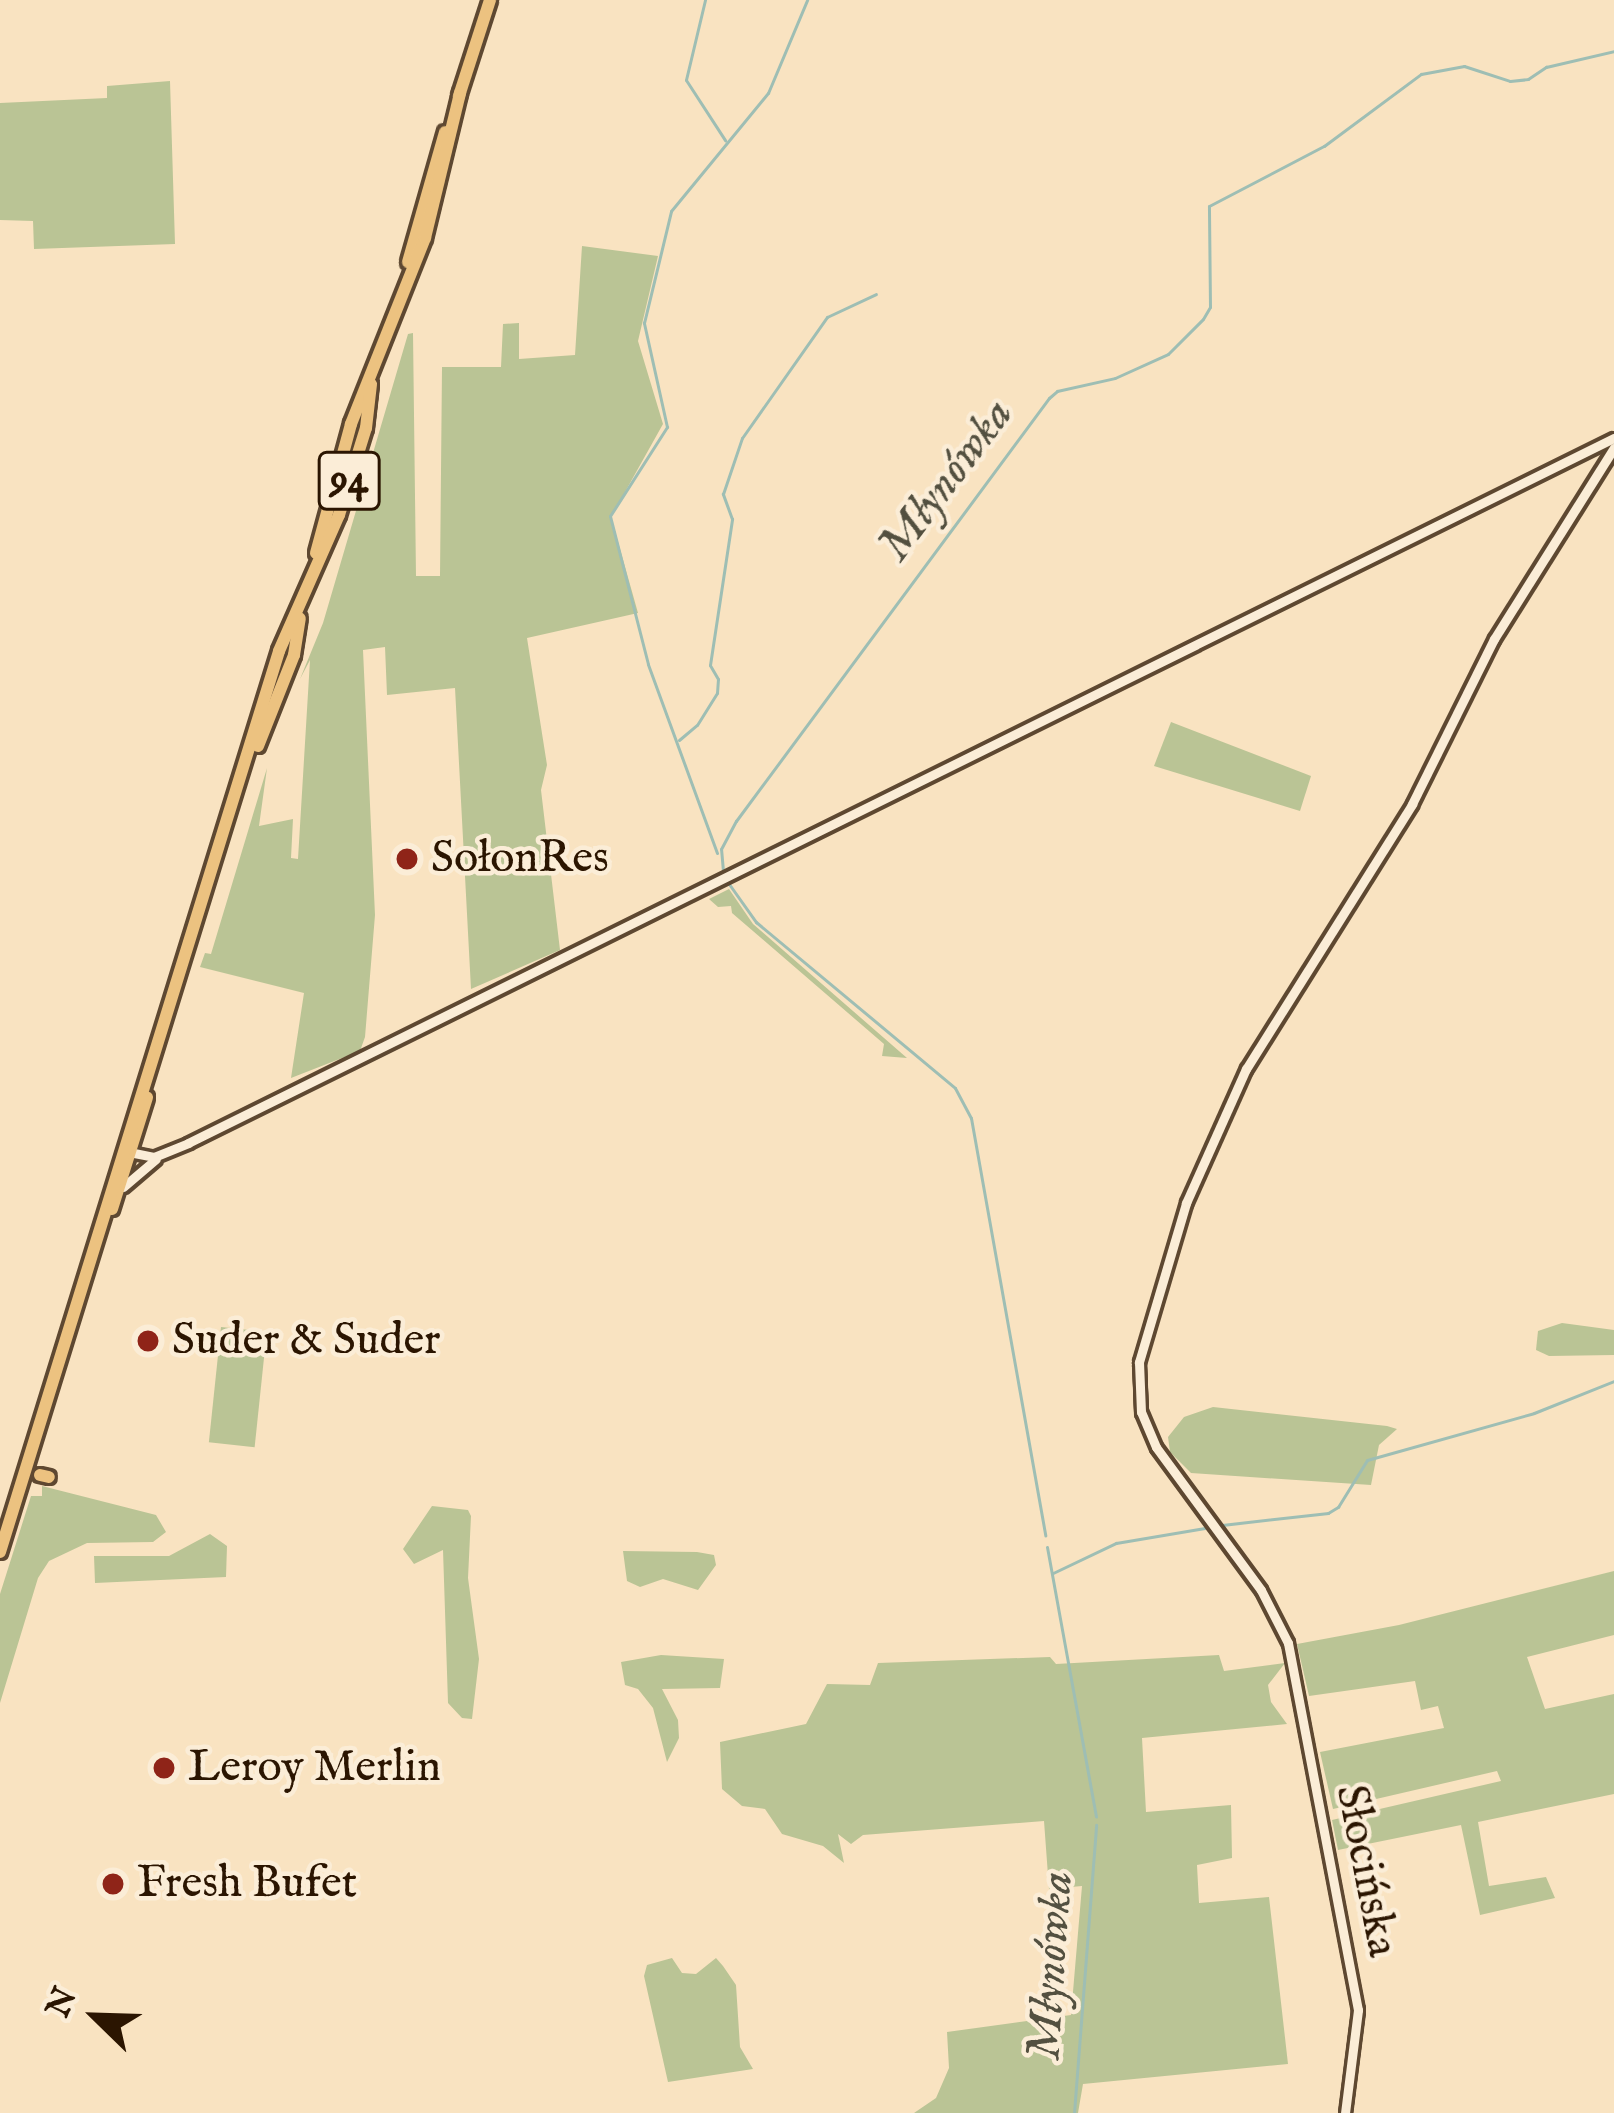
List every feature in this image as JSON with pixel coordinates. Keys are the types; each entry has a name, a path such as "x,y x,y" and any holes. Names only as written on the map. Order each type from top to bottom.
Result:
{"main road":[{"name":"94","path":"0,1552 104,1226 115,1172 246,771 287,675 330,488 405,281 426,185 490,0"},
{"name":"94","path":"104,1226 134,1153 152,1069"}],"street":[{"path":"123,1186 160,1156 1614,438"},
{"name":"Słocińska","path":"1345,2113 1358,2010 1288,1643 1261,1590 1148,1431 1138,1394 1143,1335 1191,1188 1246,1069 1408,811 1494,639 1614,448"},
{"path":"127,1135 134,1153"},
{"path":"134,1153 160,1156"},
{"path":"115,1172 134,1153"}],"green space":[{"path":"170,81 175,244 34,249 33,221 0,220 0,103 107,98 107,86"},
{"path":"582,246 658,256 638,341 663,424 611,517 638,613 527,638 547,765 541,790 560,950 471,989 455,688 387,695 385,647 363,650 375,915 365,1037 360,1051 291,1078 304,993 200,967 205,953 211,954 267,768 259,826 293,819 291,858 298,859 310,660 300,679 323,623 408,334 413,333 416,576 440,576 442,367 501,367 503,324 519,323 519,359 575,355"},
{"path":"1171,722 1311,776 1300,811 1154,766"},
{"path":"729,889 753,924 907,1058 882,1056 884,1044 732,913 731,906 718,907 709,899"},
{"path":"1562,1323 1614,1330 1614,1355 1549,1356 1536,1350 1538,1331"},
{"path":"221,1327 267,1332 255,1447 209,1442"},
{"path":"1213,1407 1397,1429 1379,1445 1371,1485 1191,1473 1170,1452 1168,1437 1184,1417"},
{"path":"42,1486 156,1515 166,1532 153,1542 87,1543 49,1561 38,1578 0,1703 0,1594 31,1496 42,1496"},
{"path":"432,1506 468,1510 471,1516 468,1578 479,1659 472,1719 462,1718 448,1703 443,1550 414,1564 403,1549"},
{"path":"210,1534 227,1546 226,1577 95,1583 94,1556 169,1556"},
{"path":"623,1551 697,1552 714,1555 716,1565 698,1590 663,1579 640,1587 627,1581"},
{"path":"1614,1571 1614,1635 1527,1657 1545,1709 1614,1694 1614,1794 1478,1822 1489,1886 1546,1877 1555,1898 1480,1915 1461,1825 1338,1850 1332,1820 1501,1781 1497,1771 1333,1809 1320,1752 1444,1728 1438,1706 1421,1710 1415,1681 1309,1696 1297,1644 1399,1625"},
{"path":"661,1655 724,1659 720,1688 662,1689 678,1720 679,1738 667,1762 653,1708 638,1689 625,1685 621,1662"},
{"path":"1219,1655 1224,1671 1285,1663 1268,1685 1271,1702 1287,1724 1142,1738 1146,1812 1231,1805 1232,1858 1197,1865 1199,1903 1269,1897 1288,2064 1083,2084 1078,2113 914,2113 936,2098 949,2068 947,2032 1071,2015 1082,1886 1049,1889 1044,1821 863,1835 851,1844 838,1834 844,1863 823,1846 782,1834 765,1809 742,1806 722,1789 720,1742 806,1724 827,1684 870,1685 878,1663 1050,1657 1056,1664"},
{"path":"672,1958 682,1973 696,1974 716,1958 723,1966 736,1985 740,2047 753,2069 668,2082 644,1976 647,1965"}],"waterway":[{"path":"705,0 686,80 725,140"},
{"name":"Młynówka","path":"717,853 648,664 610,516 667,427 644,323 671,211 768,93 807,0"},
{"name":"Młynówka","path":"723,871 721,849 736,821 1049,398 1057,391 1115,378 1168,354 1203,319 1210,307 1209,206 1324,146 1421,74 1464,66 1510,81 1528,79 1546,67 1614,51"},
{"path":"679,740 697,725 717,693 718,679 710,665 732,519 723,494 742,438 827,317 876,294"},
{"name":"Młynówka","path":"729,884 756,922 955,1088 971,1118 1045,1535"},
{"path":"1222,1525 1328,1513 1338,1507 1367,1460 1534,1413 1614,1381"},
{"path":"1053,1573 1116,1543 1205,1528"},
{"name":"Młynówka","path":"1047,1547 1096,1817"},
{"name":"Młynówka","path":"1074,2113 1096,1825"}],"place":[{"name":"SołonRes","path":"407,859"},
{"name":"Suder & Suder","path":"148,1341"},
{"name":"Leroy Merlin","path":"164,1768"},
{"name":"Fresh Bufet","path":"113,1884"}]}
